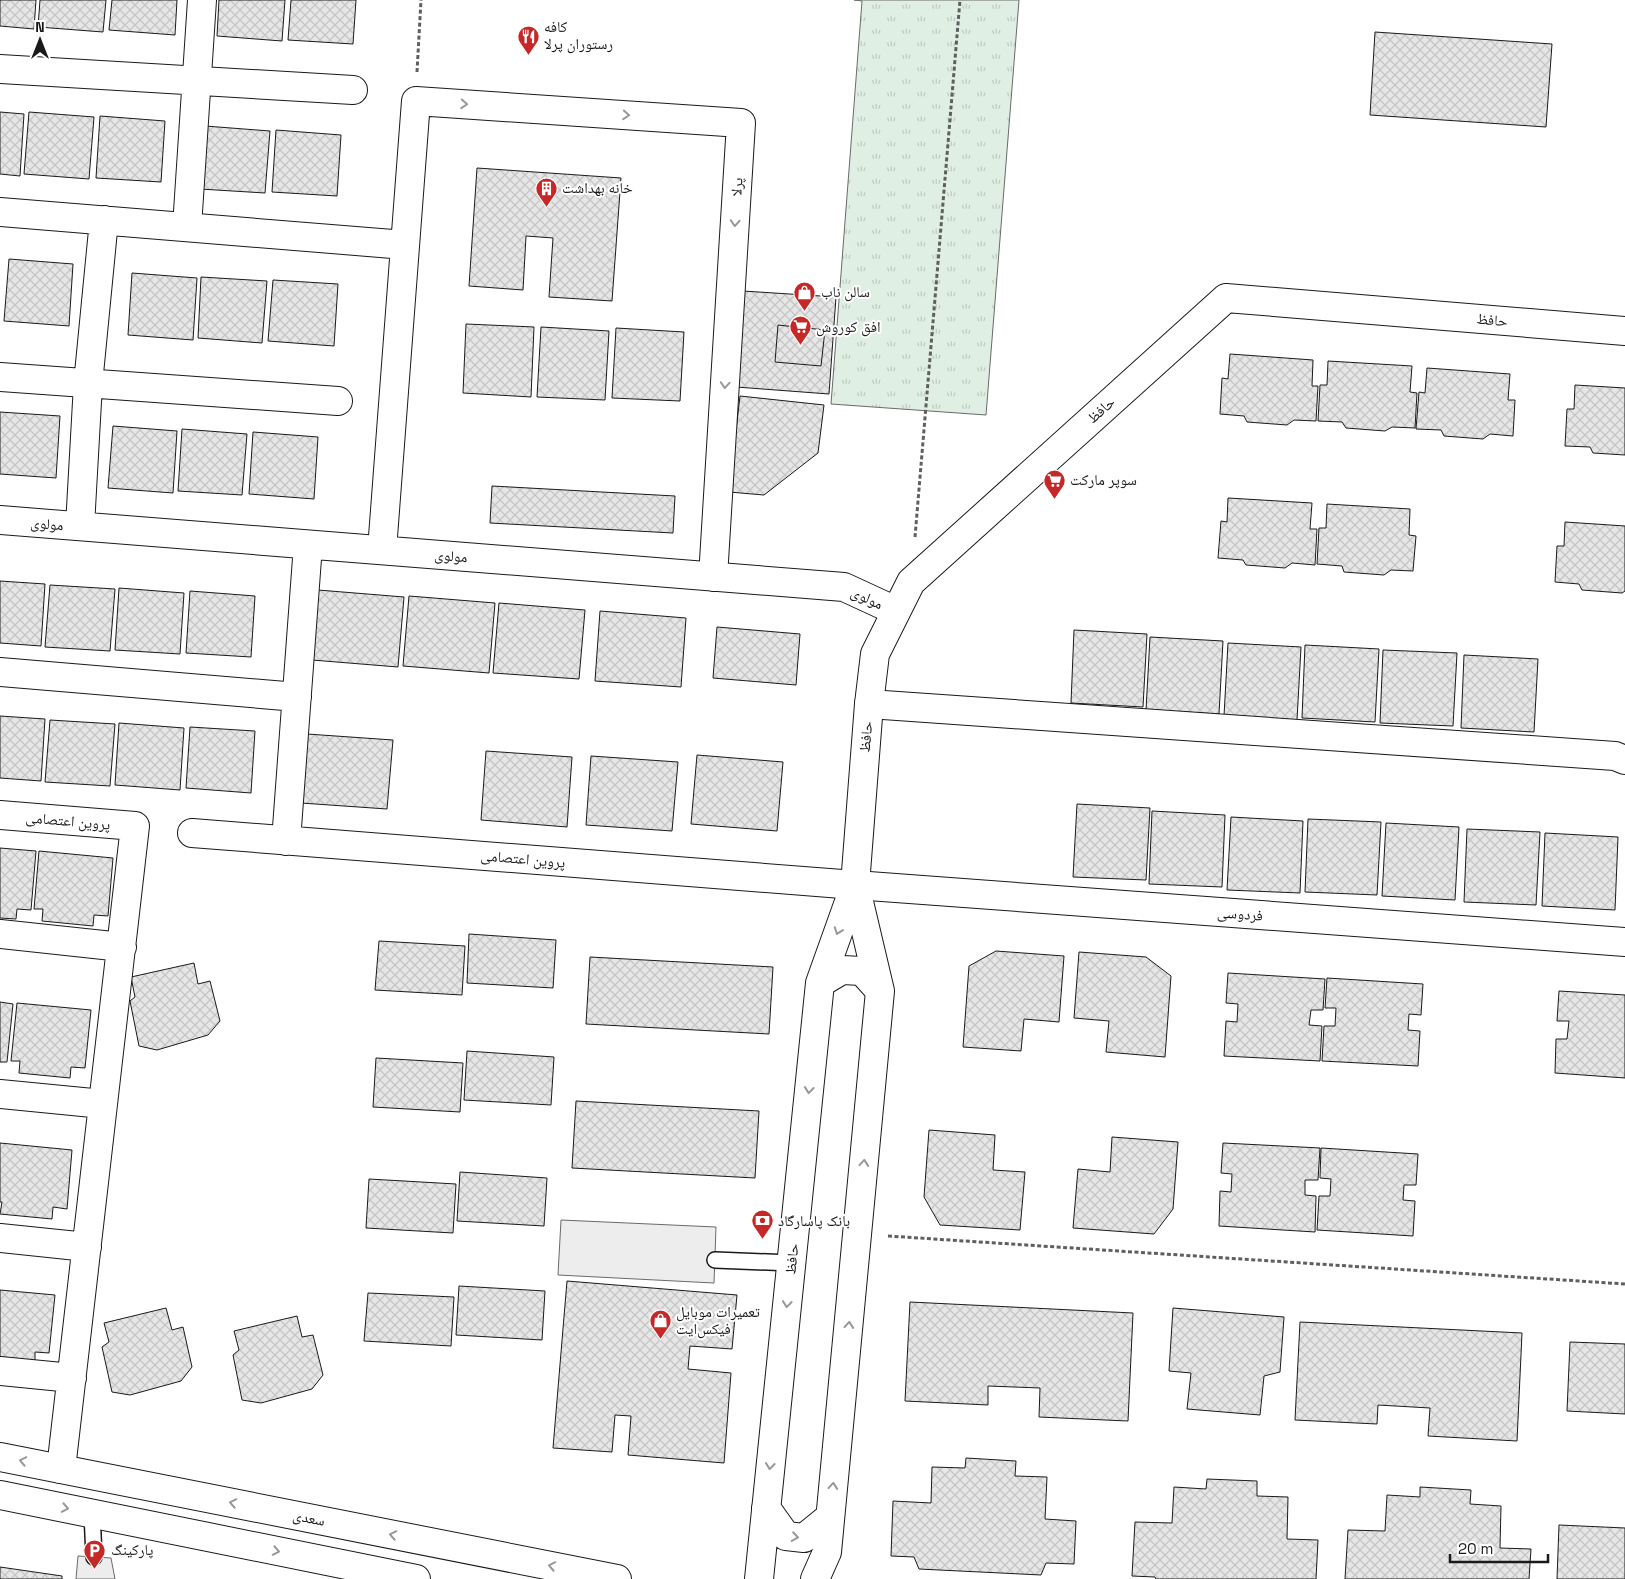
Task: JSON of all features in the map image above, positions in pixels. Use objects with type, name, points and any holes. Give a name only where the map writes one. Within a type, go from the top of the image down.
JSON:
[{"type":"street","points":[[186,228],[202,0]]},
{"type":"street","points":[[0,69],[352,90]]},
{"type":"street","points":[[382,550],[416,100]]},
{"type":"street","name":"پرلا","points":[[416,100],[741,123],[713,577]]},
{"type":"street","points":[[0,212],[405,245]]},
{"type":"street","points":[[80,526],[88,384],[104,220]]},
{"type":"street","name":"حافظ","points":[[759,1579],[820,982],[854,885],[875,654],[911,582],[1226,298],[1625,331]]},
{"type":"street","points":[[0,378],[338,401]]},
{"type":"street","name":"مولوی","points":[[0,520],[844,587],[896,611]]},
{"type":"street","points":[[286,840],[308,544]]},
{"type":"street","points":[[0,672],[297,697]]},
{"type":"street","points":[[869,704],[1605,755],[1625,760]]},
{"type":"street","name":"پروین اعتصامی","points":[[0,815],[135,826],[122,948]]},
{"type":"street","name":"پروین اعتصامی","points":[[192,833],[854,885]]},
{"type":"street","name":"حافظ","points":[[815,1579],[827,1552],[880,991],[854,885]]},
{"type":"street","name":"فردوسی","points":[[854,885],[1625,942]]},
{"type":"street","points":[[0,934],[122,948],[61,1469]]},
{"type":"street","points":[[820,982],[842,970],[862,971],[880,991]]},
{"type":"street","points":[[0,1094],[103,1104]]},
{"type":"street","points":[[0,1238],[87,1247]]},
{"type":"street","points":[[0,1371],[72,1378]]},
{"type":"street","name":"سعدی","points":[[0,1457],[617,1579]]},
{"type":"street","points":[[0,1495],[416,1579]]},
{"type":"street","points":[[766,1508],[786,1536],[804,1538],[830,1517]]},
{"type":"lane","points":[[715,1260],[791,1263]]},
{"type":"lane","points":[[92,1514],[94,1557]]},
{"type":"path","points":[[416,100],[421,0]]},
{"type":"path","points":[[911,582],[960,0]]},
{"type":"path","points":[[857,1234],[1625,1284]]},
{"type":"green space","points":[[854,0],[1019,0],[986,415],[831,404],[862,1]]},
{"type":"shaded area","points":[[561,1220],[716,1227],[714,1283],[558,1275]]},
{"type":"shaded area","name":"پارکینگ","points":[[78,1556],[111,1558],[115,1579],[76,1579]]},
{"type":"building","points":[[0,0],[36,0],[34,29],[0,26]]},
{"type":"building","points":[[40,0],[106,0],[103,32],[38,27]]},
{"type":"building","points":[[112,0],[177,0],[175,35],[109,30]]},
{"type":"building","points":[[219,0],[285,0],[282,41],[217,36]]},
{"type":"building","points":[[291,0],[356,0],[353,44],[288,40]]},
{"type":"building","points":[[1375,32],[1552,44],[1546,127],[1370,115]]},
{"type":"building","points":[[0,112],[24,114],[20,176],[0,174]]},
{"type":"building","points":[[29,112],[94,117],[89,179],[24,174]]},
{"type":"building","points":[[100,116],[165,121],[161,182],[96,178]]},
{"type":"building","points":[[205,126],[270,131],[265,193],[200,189]]},
{"type":"building","points":[[276,130],[341,135],[337,196],[272,192]]},
{"type":"building","name":"خانه بهداشت","points":[[477,168],[621,178],[612,301],[549,297],[553,238],[526,236],[523,290],[469,286]]},
{"type":"building","points":[[9,259],[73,264],[69,326],[4,321]]},
{"type":"building","points":[[132,273],[197,278],[193,340],[128,335]]},
{"type":"building","points":[[201,277],[267,281],[262,343],[198,338]]},
{"type":"building","points":[[273,280],[338,284],[334,346],[268,341]]},
{"type":"building","points":[[743,291],[836,297],[829,394],[736,387]]},
{"type":"building","points":[[466,324],[534,327],[531,397],[463,393]]},
{"type":"building","name":"افق کوروش","points":[[778,325],[825,330],[821,366],[775,362]]},
{"type":"building","points":[[541,327],[609,331],[605,400],[537,397]]},
{"type":"building","points":[[616,328],[684,332],[680,401],[612,398]]},
{"type":"building","points":[[1230,354],[1313,360],[1312,386],[1318,386],[1316,421],[1294,420],[1287,425],[1247,422],[1244,416],[1220,414],[1222,378],[1228,379]]},
{"type":"building","points":[[1328,361],[1412,366],[1410,392],[1417,393],[1415,428],[1392,427],[1385,431],[1346,428],[1342,422],[1318,421],[1320,385],[1327,385]]},
{"type":"building","points":[[1427,368],[1510,374],[1508,400],[1515,400],[1513,436],[1490,434],[1483,439],[1444,436],[1441,430],[1416,429],[1419,392],[1425,393]]},
{"type":"building","points":[[1575,385],[1625,388],[1625,455],[1593,453],[1590,447],[1565,446],[1567,409],[1574,409]]},
{"type":"building","points":[[740,396],[824,405],[818,453],[764,495],[729,492]]},
{"type":"building","points":[[0,412],[60,416],[56,478],[0,474]]},
{"type":"building","points":[[113,426],[177,431],[173,493],[108,488]]},
{"type":"building","points":[[182,429],[247,434],[242,495],[178,491]]},
{"type":"building","points":[[253,432],[318,437],[314,499],[249,494]]},
{"type":"building","points":[[492,486],[675,496],[673,533],[490,523]]},
{"type":"building","points":[[1228,498],[1312,503],[1310,529],[1317,529],[1315,565],[1292,563],[1285,568],[1246,565],[1243,560],[1218,558],[1221,521],[1227,522]]},
{"type":"building","points":[[1327,504],[1410,509],[1409,535],[1416,536],[1413,571],[1391,570],[1384,575],[1344,572],[1342,566],[1317,564],[1319,528],[1326,528]]},
{"type":"building","points":[[1565,522],[1625,526],[1625,591],[1622,593],[1582,590],[1579,584],[1555,582],[1557,546],[1564,546]]},
{"type":"building","points":[[0,581],[45,584],[41,646],[0,643]]},
{"type":"building","points":[[50,585],[115,589],[110,651],[45,647]]},
{"type":"building","points":[[119,588],[184,593],[180,654],[115,650]]},
{"type":"building","points":[[318,590],[404,597],[398,667],[312,660]]},
{"type":"building","points":[[190,591],[255,596],[251,657],[186,653]]},
{"type":"building","points":[[409,596],[495,603],[489,673],[403,666]]},
{"type":"building","points":[[499,603],[585,610],[579,679],[493,673]]},
{"type":"building","points":[[600,611],[686,618],[681,687],[595,681]]},
{"type":"building","points":[[717,627],[800,634],[796,685],[713,678]]},
{"type":"building","points":[[1074,630],[1147,634],[1143,707],[1071,703]]},
{"type":"building","points":[[1150,637],[1223,641],[1219,714],[1146,710]]},
{"type":"building","points":[[1228,643],[1301,647],[1297,720],[1224,716]]},
{"type":"building","points":[[1305,645],[1379,649],[1375,722],[1302,718]]},
{"type":"building","points":[[1383,650],[1457,653],[1453,726],[1380,723]]},
{"type":"building","points":[[1464,655],[1538,659],[1534,732],[1461,728]]},
{"type":"building","points":[[0,716],[45,719],[41,781],[0,778]]},
{"type":"building","points":[[50,720],[115,724],[110,786],[45,782]]},
{"type":"building","points":[[119,723],[184,728],[180,790],[115,785]]},
{"type":"building","points":[[190,727],[255,731],[251,793],[186,788]]},
{"type":"building","points":[[307,734],[393,740],[387,809],[301,803]]},
{"type":"building","points":[[486,751],[572,757],[567,827],[481,820]]},
{"type":"building","points":[[697,755],[783,762],[777,831],[691,824]]},
{"type":"building","points":[[591,756],[678,762],[672,831],[586,825]]},
{"type":"building","points":[[1077,804],[1150,808],[1146,880],[1073,877]]},
{"type":"building","points":[[1152,811],[1225,815],[1222,887],[1149,884]]},
{"type":"building","points":[[1231,817],[1303,821],[1300,893],[1227,890]]},
{"type":"building","points":[[1308,819],[1381,822],[1377,895],[1305,892]]},
{"type":"building","points":[[1386,823],[1459,827],[1455,900],[1382,896]]},
{"type":"building","points":[[1467,829],[1540,832],[1536,905],[1464,902]]},
{"type":"building","points":[[1545,833],[1618,837],[1615,910],[1542,906]]},
{"type":"building","points":[[0,848],[36,851],[31,910],[17,909],[16,919],[0,918]]},
{"type":"building","points":[[39,851],[113,858],[108,916],[94,915],[93,926],[42,921],[43,909],[34,909]]},
{"type":"building","points":[[469,934],[556,940],[553,988],[467,983]]},
{"type":"building","points":[[379,941],[465,946],[462,995],[375,990]]},
{"type":"building","points":[[996,951],[1064,956],[1059,1022],[1024,1019],[1021,1051],[963,1047],[969,966]]},
{"type":"building","points":[[1079,952],[1146,957],[1171,976],[1165,1057],[1106,1052],[1109,1021],[1074,1018]]},
{"type":"building","points":[[590,957],[773,967],[769,1034],[586,1024]]},
{"type":"building","points":[[194,963],[198,984],[210,981],[220,1021],[208,1035],[157,1050],[139,1046],[130,1001],[135,997],[131,977]]},
{"type":"building","points":[[1228,973],[1325,979],[1323,1010],[1311,1010],[1309,1025],[1322,1026],[1320,1061],[1224,1056],[1226,1021],[1237,1022],[1238,1004],[1226,1003]]},
{"type":"building","points":[[1327,978],[1423,984],[1421,1015],[1409,1014],[1408,1030],[1420,1031],[1418,1066],[1322,1061],[1324,1026],[1335,1026],[1336,1008],[1325,1008]]},
{"type":"building","points":[[1559,991],[1625,995],[1625,1078],[1555,1073],[1556,1039],[1567,1039],[1569,1021],[1557,1021]]},
{"type":"building","points":[[0,1002],[13,1004],[7,1062],[0,1062]]},
{"type":"building","points":[[17,1003],[91,1010],[85,1068],[71,1067],[70,1078],[19,1073],[20,1061],[11,1061]]},
{"type":"building","points":[[467,1051],[554,1057],[551,1105],[464,1100]]},
{"type":"building","points":[[376,1058],[463,1063],[460,1112],[373,1107]]},
{"type":"building","points":[[576,1101],[759,1111],[755,1178],[572,1168]]},
{"type":"building","points":[[929,1130],[995,1135],[993,1170],[1025,1172],[1020,1230],[940,1225],[924,1197]]},
{"type":"building","points":[[1112,1137],[1178,1142],[1173,1209],[1154,1234],[1073,1228],[1078,1169],[1110,1172]]},
{"type":"building","points":[[0,1143],[72,1150],[67,1209],[53,1207],[52,1219],[0,1214],[2,1202],[0,1202]]},
{"type":"building","points":[[1223,1143],[1320,1148],[1318,1180],[1305,1180],[1305,1195],[1316,1196],[1315,1232],[1219,1226],[1220,1191],[1231,1192],[1232,1174],[1221,1173]]},
{"type":"building","points":[[1321,1148],[1418,1154],[1416,1185],[1404,1185],[1403,1200],[1415,1201],[1413,1236],[1317,1230],[1319,1196],[1330,1196],[1331,1179],[1320,1178]]},
{"type":"building","points":[[460,1172],[547,1178],[544,1226],[457,1221]]},
{"type":"building","points":[[369,1179],[456,1184],[453,1233],[366,1228]]},
{"type":"building","points":[[567,1281],[737,1295],[732,1349],[690,1346],[688,1369],[731,1373],[724,1463],[628,1455],[631,1416],[615,1415],[612,1452],[553,1448]]},
{"type":"building","points":[[459,1286],[545,1291],[542,1340],[456,1335]]},
{"type":"building","points":[[0,1290],[55,1295],[49,1353],[35,1352],[35,1363],[0,1360]]},
{"type":"building","points":[[368,1293],[454,1297],[451,1346],[364,1341]]},
{"type":"building","points":[[910,1302],[1133,1313],[1128,1421],[1039,1417],[1040,1388],[988,1386],[988,1405],[905,1401]]},
{"type":"building","points":[[166,1308],[172,1330],[183,1327],[192,1367],[181,1381],[130,1395],[112,1392],[102,1347],[109,1342],[104,1323]]},
{"type":"building","points":[[1173,1308],[1284,1317],[1280,1372],[1264,1376],[1260,1415],[1187,1409],[1191,1373],[1169,1371]]},
{"type":"building","points":[[297,1316],[302,1337],[313,1335],[323,1375],[312,1389],[261,1403],[242,1400],[233,1355],[239,1350],[234,1331]]},
{"type":"building","points":[[1300,1322],[1522,1333],[1517,1441],[1428,1436],[1430,1408],[1378,1405],[1377,1424],[1295,1420]]},
{"type":"building","points":[[1570,1342],[1625,1344],[1625,1414],[1567,1411]]},
{"type":"building","points":[[966,1458],[1016,1461],[1015,1476],[1047,1477],[1045,1519],[1076,1521],[1074,1564],[1046,1563],[1041,1575],[919,1569],[914,1557],[891,1556],[893,1501],[931,1503],[932,1467],[965,1468]]},
{"type":"building","points":[[1207,1479],[1257,1481],[1257,1496],[1288,1497],[1287,1539],[1318,1540],[1316,1579],[1156,1579],[1155,1577],[1132,1576],[1135,1522],[1172,1523],[1174,1487],[1206,1489]]},
{"type":"building","points":[[1420,1487],[1471,1490],[1470,1504],[1501,1506],[1500,1548],[1531,1549],[1529,1579],[1345,1579],[1348,1530],[1385,1531],[1387,1495],[1420,1497]]},
{"type":"building","points":[[1559,1525],[1625,1528],[1625,1579],[1557,1579]]},
{"type":"building","points":[[0,1567],[62,1576],[62,1579],[0,1579]]},
{"type":"place","name":"کافه رستوران پرلا","points":[[528,55]]},
{"type":"place","name":"خانه بهداشت","points":[[546,207]]},
{"type":"place","name":"سالن ناب","points":[[805,311]]},
{"type":"place","name":"افق کوروش","points":[[800,346]]},
{"type":"place","name":"سوپر مارکت","points":[[1054,499]]},
{"type":"place","name":"بانک پاسارگاد","points":[[762,1240]]},
{"type":"place","name":"تعمیرات موبایل فیکس‌ایت","points":[[660,1340]]},
{"type":"place","name":"پارکینگ","points":[[95,1569]]}]
